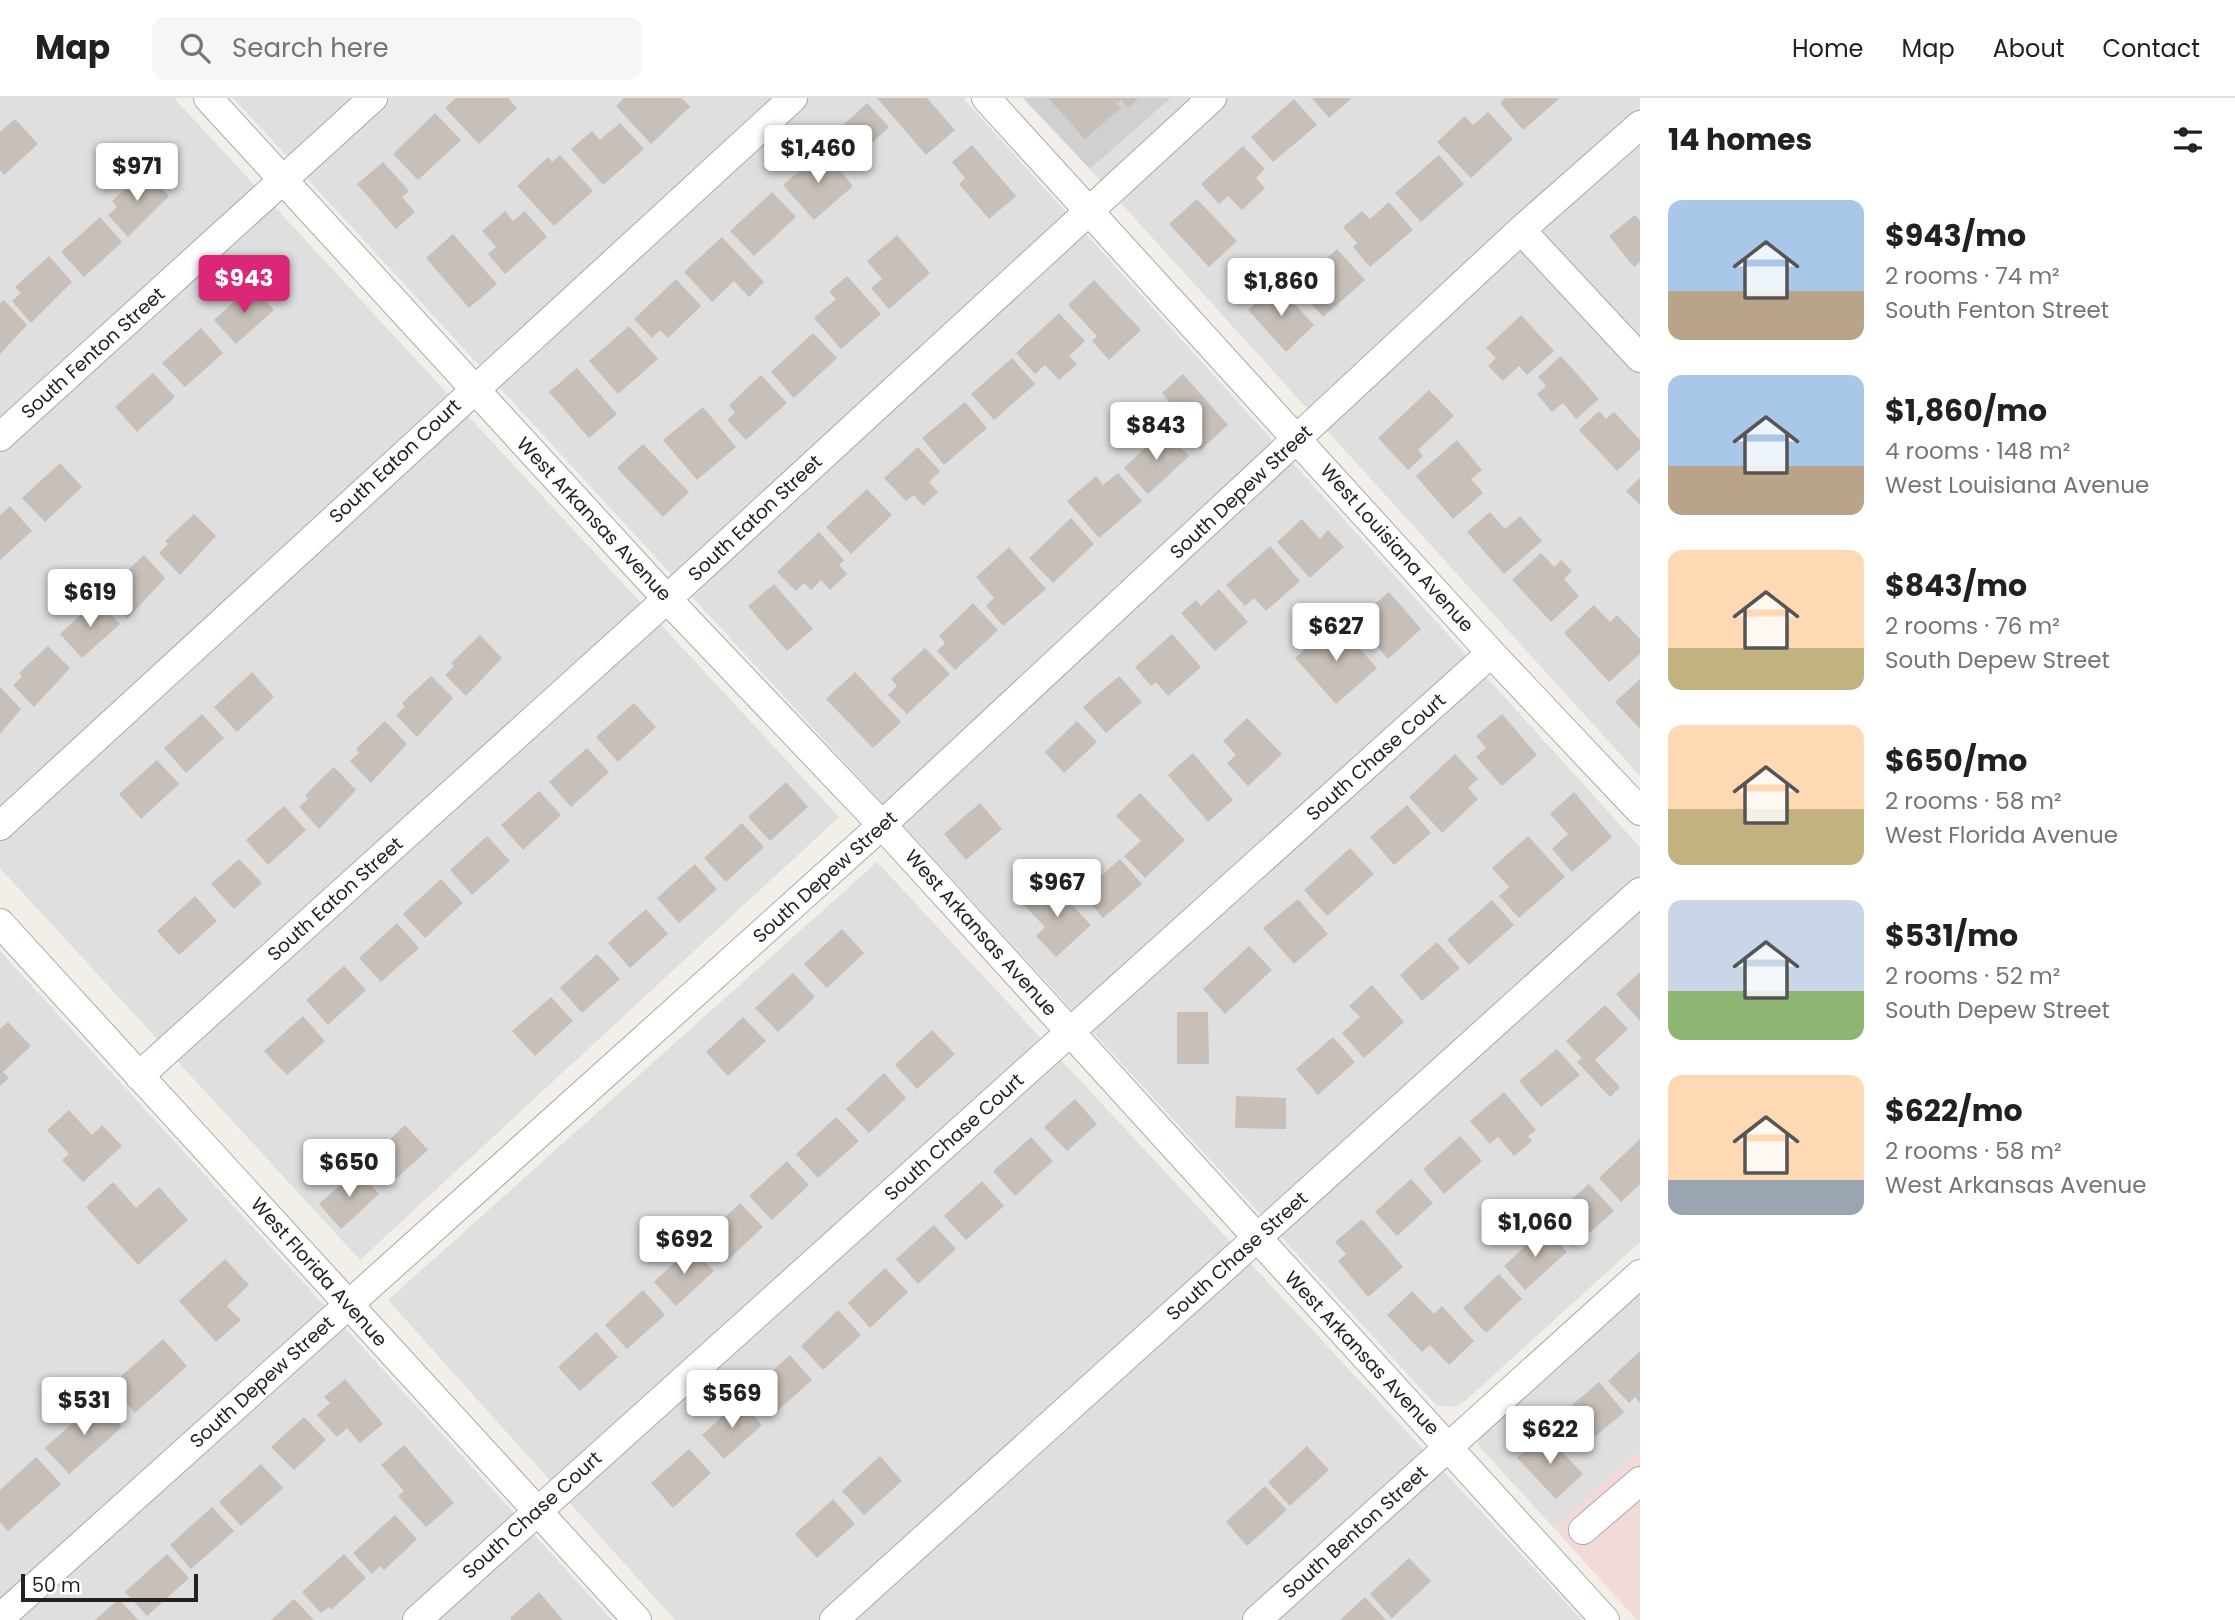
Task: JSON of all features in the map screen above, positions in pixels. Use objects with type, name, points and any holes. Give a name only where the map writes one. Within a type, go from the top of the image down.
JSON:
[{"type":"street","name":"West Arkansas Avenue","points":[[208,98],[282,182],[667,599],[882,825],[1605,1620]]},
{"type":"street","name":"South Fenton Street","points":[[0,437],[373,98]]},
{"type":"street","name":"South Eaton Court","points":[[0,826],[474,388],[793,98]]},
{"type":"street","name":"West Louisiana Avenue","points":[[986,98],[1089,208],[1491,653],[1640,811]]},
{"type":"street","name":"South Eaton Street","points":[[139,1076],[667,599],[1089,208],[1212,98]]},
{"type":"street","name":"South Depew Street","points":[[0,1618],[882,825],[1521,230],[1640,125]]},
{"type":"street","points":[[1521,230],[1640,358]]},
{"type":"street","name":"South Chase Court","points":[[417,1620],[1491,653]]},
{"type":"street","name":"South Chase Street","points":[[834,1620],[1640,892]]},
{"type":"street","name":"West Florida Avenue","points":[[2,931],[139,1076],[637,1620]]},
{"type":"street","name":"South Benton Street","points":[[1257,1620],[1640,1274]]},
{"type":"street","points":[[1583,1530],[1640,1481]]},
{"type":"shaded area","points":[[0,98],[174,98],[839,817],[360,1260],[0,868]]},
{"type":"shaded area","points":[[233,98],[963,98],[1640,847],[1640,1242],[1465,1401],[1454,1407],[1436,1405]]},
{"type":"shaded area","points":[[1023,98],[1171,98],[1090,169]]},
{"type":"shaded area","points":[[1171,98],[1640,98],[1640,776],[1090,169]]},
{"type":"shaded area","points":[[877,862],[1582,1620],[675,1620],[388,1300]]},
{"type":"shaded area","points":[[0,951],[612,1620],[0,1620]]},
{"type":"shaded area","points":[[1640,1287],[1640,1450],[1554,1528],[1477,1444],[1487,1424]]},
{"type":"shaded area","points":[[1640,1450],[1640,1620],[1637,1620],[1554,1528]]},
{"type":"building","points":[[456,98],[508,98],[517,108],[479,144],[445,108]]},
{"type":"building","points":[[624,98],[682,98],[690,107],[651,144],[616,106]]},
{"type":"building","points":[[877,98],[927,98],[955,130],[926,155]]},
{"type":"building","points":[[1048,98],[1139,98],[1128,108],[1121,100],[1116,103],[1121,108],[1085,139]]},
{"type":"building","points":[[1312,98],[1352,98],[1329,118]]},
{"type":"building","points":[[1505,98],[1560,98],[1523,130],[1500,103]]},
{"type":"building","points":[[1294,99],[1317,125],[1273,162],[1251,137]]},
{"type":"building","points":[[867,103],[889,127],[847,166],[825,142]]},
{"type":"building","points":[[1488,112],[1513,139],[1471,178],[1437,142],[1465,116],[1473,125]]},
{"type":"building","points":[[435,113],[461,140],[418,180],[393,154]]},
{"type":"building","points":[[15,119],[38,144],[4,175],[0,170],[0,132]]},
{"type":"building","points":[[620,123],[644,149],[603,185],[571,149],[592,131],[600,140]]},
{"type":"building","points":[[972,145],[1016,196],[989,219],[959,184],[965,178],[952,162]]},
{"type":"building","points":[[1243,146],[1265,169],[1256,178],[1265,188],[1242,210],[1228,196],[1219,204],[1201,184]]},
{"type":"building","points":[[823,151],[853,186],[814,220],[783,185]]},
{"type":"building","points":[[560,155],[593,191],[554,226],[517,186],[548,157],[552,162]]},
{"type":"building","points":[[1439,155],[1464,184],[1421,222],[1395,193]]},
{"type":"building","points":[[383,162],[409,191],[402,197],[415,212],[396,229],[357,184]]},
{"type":"building","points":[[146,170],[169,196],[128,237],[108,215],[117,207],[112,201]]},
{"type":"building","points":[[772,192],[796,217],[754,256],[730,231]]},
{"type":"building","points":[[1197,199],[1237,241],[1209,267],[1169,224]]},
{"type":"building","points":[[1389,202],[1413,230],[1370,267],[1353,247],[1357,243],[1343,227],[1362,211],[1370,219]]},
{"type":"building","points":[[505,211],[513,221],[525,211],[547,237],[505,274],[488,254],[496,247],[482,231]]},
{"type":"building","points":[[1635,215],[1640,221],[1640,262],[1634,267],[1609,236]]},
{"type":"building","points":[[100,217],[122,242],[84,277],[61,252]]},
{"type":"building","points":[[453,234],[497,284],[469,308],[426,258]]},
{"type":"building","points":[[897,235],[930,273],[889,309],[871,288],[882,279],[867,261]]},
{"type":"building","points":[[722,237],[764,282],[749,297],[734,281],[712,302],[684,272]]},
{"type":"building","points":[[1337,249],[1365,280],[1323,317],[1295,285]]},
{"type":"building","points":[[49,256],[72,282],[31,323],[12,301],[21,293],[15,287]]},
{"type":"building","points":[[847,276],[881,314],[841,349],[814,318],[836,299],[829,292]]},
{"type":"building","points":[[676,279],[701,306],[668,338],[660,330],[652,338],[634,319]]},
{"type":"building","points":[[1094,280],[1141,330],[1109,360],[1092,341],[1097,336],[1068,305]]},
{"type":"building","points":[[1276,284],[1314,325],[1286,352],[1248,310]]},
{"type":"building","points":[[252,285],[274,310],[236,344],[214,320]]},
{"type":"building","points":[[4,300],[27,325],[0,354],[0,303]]},
{"type":"building","points":[[1059,313],[1085,341],[1069,356],[1077,364],[1059,380],[1045,365],[1035,374],[1016,353]]},
{"type":"building","points":[[1521,315],[1554,351],[1527,375],[1519,366],[1503,381],[1488,366],[1496,358],[1486,348]]},
{"type":"building","points":[[629,326],[658,359],[618,394],[589,361]]},
{"type":"building","points":[[201,328],[223,353],[185,387],[162,363]]},
{"type":"building","points":[[813,333],[837,358],[794,398],[771,372]]},
{"type":"building","points":[[1561,356],[1599,399],[1576,419],[1563,403],[1552,412],[1537,394],[1546,386],[1538,377]]},
{"type":"building","points":[[1012,358],[1035,384],[994,420],[971,394]]},
{"type":"building","points":[[577,368],[617,414],[589,438],[549,392]]},
{"type":"building","points":[[153,373],[175,397],[137,432],[115,407]]},
{"type":"building","points":[[1183,374],[1228,425],[1200,450],[1169,416],[1176,410],[1162,393]]},
{"type":"building","points":[[761,375],[787,403],[746,440],[727,420],[735,413],[729,405]]},
{"type":"building","points":[[1429,390],[1454,416],[1418,450],[1423,456],[1408,470],[1378,438]]},
{"type":"building","points":[[965,402],[987,428],[944,465],[922,438]]},
{"type":"building","points":[[703,407],[736,447],[697,480],[663,440]]},
{"type":"building","points":[[1599,411],[1606,419],[1614,412],[1640,440],[1640,449],[1617,471],[1579,430]]},
{"type":"building","points":[[1164,430],[1189,456],[1148,494],[1124,468]]},
{"type":"building","points":[[1457,440],[1482,470],[1471,479],[1483,493],[1453,519],[1416,476]]},
{"type":"building","points":[[643,444],[689,492],[663,517],[617,468]]},
{"type":"building","points":[[918,447],[940,471],[929,482],[938,492],[923,506],[914,495],[906,501],[884,478]]},
{"type":"building","points":[[60,463],[82,487],[45,522],[22,498]]},
{"type":"building","points":[[1118,473],[1142,501],[1099,538],[1067,501],[1096,476],[1103,485]]},
{"type":"building","points":[[1640,478],[1640,505],[1626,491]]},
{"type":"building","points":[[867,489],[892,515],[851,554],[826,527]]},
{"type":"building","points":[[10,506],[32,531],[0,560],[0,515]]},
{"type":"building","points":[[1490,512],[1505,529],[1520,516],[1542,541],[1504,574],[1467,532]]},
{"type":"building","points":[[194,514],[216,536],[180,575],[159,553],[168,544],[165,541]]},
{"type":"building","points":[[1071,518],[1094,544],[1053,583],[1029,558]]},
{"type":"building","points":[[1302,519],[1320,539],[1328,530],[1344,547],[1310,578],[1277,542]]},
{"type":"building","points":[[819,532],[844,560],[839,565],[847,574],[830,590],[821,580],[811,590],[804,583],[796,591],[777,572]]},
{"type":"building","points":[[1270,546],[1300,581],[1266,611],[1254,598],[1245,606],[1226,585]]},
{"type":"building","points":[[1009,547],[1046,589],[1003,626],[986,606],[994,598],[976,577]]},
{"type":"building","points":[[1541,553],[1554,567],[1561,560],[1572,571],[1564,579],[1579,596],[1551,622],[1512,580]]},
{"type":"building","points":[[144,555],[165,578],[127,619],[106,597],[115,588],[112,585]]},
{"type":"building","points":[[774,584],[813,629],[787,651],[748,606]]},
{"type":"building","points":[[1219,589],[1248,622],[1215,651],[1181,613],[1196,600],[1201,606]]},
{"type":"building","points":[[1389,592],[1421,629],[1388,659],[1368,636],[1377,628],[1364,613]]},
{"type":"building","points":[[98,599],[120,624],[82,658],[60,634]]},
{"type":"building","points":[[973,603],[998,630],[955,670],[937,651],[945,643],[939,636]]},
{"type":"building","points":[[1594,605],[1610,622],[1617,615],[1640,639],[1640,654],[1609,682],[1564,633]]},
{"type":"building","points":[[1336,622],[1377,668],[1336,704],[1295,658]]},
{"type":"building","points":[[1172,634],[1201,667],[1168,696],[1156,682],[1151,686],[1135,667]]},
{"type":"building","points":[[480,635],[502,658],[466,696],[445,675],[454,666],[451,663]]},
{"type":"building","points":[[48,646],[70,668],[34,707],[13,685],[22,677],[19,673]]},
{"type":"building","points":[[925,648],[950,674],[907,714],[888,695],[897,686],[891,679]]},
{"type":"building","points":[[252,672],[274,697],[237,732],[214,707]]},
{"type":"building","points":[[855,672],[901,722],[873,748],[826,699]]},
{"type":"building","points":[[431,676],[453,698],[417,737],[396,715],[405,707],[402,703]]},
{"type":"building","points":[[1119,676],[1142,702],[1106,733],[1083,707]]},
{"type":"building","points":[[1640,679],[1640,729],[1615,702]]},
{"type":"building","points":[[0,687],[21,709],[0,734]]},
{"type":"building","points":[[634,703],[656,727],[618,762],[596,737]]},
{"type":"building","points":[[202,714],[224,738],[186,773],[164,748]]},
{"type":"building","points":[[1502,714],[1537,755],[1502,786],[1476,757],[1486,748],[1476,736]]},
{"type":"building","points":[[1247,718],[1282,754],[1248,786],[1227,763],[1236,755],[1223,741]]},
{"type":"building","points":[[385,721],[407,744],[371,783],[350,761],[359,753],[356,749]]},
{"type":"building","points":[[1077,721],[1097,742],[1064,773],[1045,752]]},
{"type":"building","points":[[587,748],[609,772],[571,807],[549,782]]},
{"type":"building","points":[[1193,753],[1233,800],[1208,822],[1168,775]]},
{"type":"building","points":[[1455,754],[1478,779],[1468,788],[1478,799],[1442,833],[1409,797]]},
{"type":"building","points":[[157,760],[179,784],[141,819],[119,794]]},
{"type":"building","points":[[334,767],[356,790],[319,829],[299,807],[308,799],[305,795]]},
{"type":"building","points":[[786,782],[808,807],[770,841],[748,817]]},
{"type":"building","points":[[539,791],[561,815],[523,850],[501,825]]},
{"type":"building","points":[[1574,792],[1612,837],[1572,872],[1552,849],[1568,834],[1550,814]]},
{"type":"building","points":[[1140,793],[1185,840],[1145,878],[1124,856],[1141,841],[1116,816]]},
{"type":"building","points":[[980,803],[1002,829],[966,860],[944,834]]},
{"type":"building","points":[[1407,805],[1431,833],[1394,865],[1370,837]]},
{"type":"building","points":[[284,806],[306,830],[268,865],[246,840]]},
{"type":"building","points":[[742,823],[764,847],[726,882],[704,858]]},
{"type":"building","points":[[487,836],[510,861],[472,895],[450,870]]},
{"type":"building","points":[[1528,836],[1565,877],[1519,918],[1499,896],[1509,887],[1492,868]]},
{"type":"building","points":[[1350,848],[1374,874],[1327,916],[1304,890]]},
{"type":"building","points":[[239,859],[262,883],[234,909],[211,884]]},
{"type":"building","points":[[1120,859],[1142,884],[1103,918],[1077,888],[1069,895],[1049,872],[1062,861],[1069,869],[1077,861],[1095,881]]},
{"type":"building","points":[[695,864],[717,889],[679,923],[657,898]]},
{"type":"building","points":[[441,879],[463,903],[425,938],[403,914]]},
{"type":"building","points":[[1050,882],[1091,925],[1056,957],[1036,936],[1045,927],[1025,906]]},
{"type":"building","points":[[195,896],[217,921],[179,955],[157,931]]},
{"type":"building","points":[[1298,899],[1328,934],[1294,964],[1263,928]]},
{"type":"building","points":[[1492,900],[1514,925],[1469,965],[1447,940]]},
{"type":"building","points":[[646,909],[668,934],[630,968],[608,943]]},
{"type":"building","points":[[397,923],[419,948],[381,982],[359,958]]},
{"type":"building","points":[[842,929],[864,953],[827,988],[804,964]]},
{"type":"building","points":[[1437,942],[1460,968],[1422,1001],[1400,975]]},
{"type":"building","points":[[1249,946],[1272,970],[1225,1014],[1203,989]]},
{"type":"building","points":[[597,954],[620,979],[582,1013],[560,988]]},
{"type":"building","points":[[344,966],[366,990],[328,1025],[306,1000]]},
{"type":"building","points":[[1640,972],[1640,1021],[1616,994]]},
{"type":"building","points":[[793,973],[815,997],[778,1032],[755,1008]]},
{"type":"building","points":[[1372,985],[1404,1022],[1364,1058],[1342,1033],[1360,1017],[1349,1006]]},
{"type":"building","points":[[551,997],[573,1021],[535,1056],[512,1031]]},
{"type":"building","points":[[1605,1005],[1628,1029],[1595,1060],[1620,1087],[1610,1097],[1577,1062],[1582,1058],[1566,1041]]},
{"type":"building","points":[[1177,1012],[1208,1012],[1209,1064],[1177,1064]]},
{"type":"building","points":[[303,1016],[325,1041],[287,1075],[264,1051]]},
{"type":"building","points":[[743,1017],[766,1041],[728,1076],[706,1052]]},
{"type":"building","points":[[8,1022],[31,1046],[3,1072],[9,1078],[0,1086],[0,1029]]},
{"type":"building","points":[[932,1030],[955,1054],[917,1089],[895,1065]]},
{"type":"building","points":[[1333,1037],[1355,1062],[1318,1095],[1296,1069]]},
{"type":"building","points":[[1557,1049],[1580,1075],[1541,1107],[1519,1081]]},
{"type":"building","points":[[884,1073],[906,1098],[869,1133],[846,1109]]},
{"type":"building","points":[[1504,1092],[1536,1130],[1528,1136],[1532,1141],[1514,1156],[1498,1137],[1490,1144],[1470,1121]]},
{"type":"building","points":[[1236,1096],[1286,1098],[1286,1129],[1235,1128]]},
{"type":"building","points":[[1075,1099],[1097,1124],[1067,1151],[1044,1127]]},
{"type":"building","points":[[69,1110],[92,1135],[102,1125],[122,1146],[83,1182],[62,1160],[69,1154],[47,1130]]},
{"type":"building","points":[[836,1117],[859,1141],[818,1178],[796,1154]]},
{"type":"building","points":[[405,1125],[428,1150],[390,1184],[368,1160]]},
{"type":"building","points":[[1460,1136],[1482,1161],[1444,1194],[1423,1169]]},
{"type":"building","points":[[1031,1137],[1053,1161],[1015,1196],[993,1171]]},
{"type":"building","points":[[1640,1139],[1640,1184],[1621,1202],[1599,1178]]},
{"type":"building","points":[[787,1161],[809,1185],[772,1220],[749,1196]]},
{"type":"building","points":[[357,1170],[379,1194],[341,1229],[319,1204]]},
{"type":"building","points":[[1411,1179],[1433,1203],[1397,1236],[1375,1212]]},
{"type":"building","points":[[982,1181],[1004,1206],[966,1240],[944,1216]]},
{"type":"building","points":[[113,1182],[136,1208],[159,1187],[188,1220],[138,1265],[86,1207]]},
{"type":"building","points":[[1589,1184],[1614,1211],[1573,1247],[1538,1208],[1548,1200],[1558,1211]]},
{"type":"building","points":[[740,1203],[763,1227],[726,1262],[703,1238]]},
{"type":"building","points":[[1362,1219],[1403,1267],[1368,1297],[1338,1261],[1346,1254],[1335,1242]]},
{"type":"building","points":[[934,1225],[956,1249],[918,1284],[896,1259]]},
{"type":"building","points":[[1545,1228],[1567,1252],[1525,1290],[1504,1266]]},
{"type":"building","points":[[691,1247],[714,1271],[676,1306],[654,1282]]},
{"type":"building","points":[[225,1259],[249,1285],[227,1306],[241,1320],[216,1342],[179,1301]]},
{"type":"building","points":[[885,1268],[908,1292],[870,1328],[848,1303]]},
{"type":"building","points":[[1499,1274],[1522,1299],[1486,1333],[1463,1308]]},
{"type":"building","points":[[643,1290],[665,1315],[627,1349],[605,1325]]},
{"type":"building","points":[[1412,1291],[1434,1314],[1442,1306],[1474,1341],[1449,1365],[1430,1345],[1422,1352],[1387,1315]]},
{"type":"building","points":[[838,1310],[861,1335],[823,1370],[801,1346]]},
{"type":"building","points":[[596,1332],[618,1357],[580,1391],[558,1367]]},
{"type":"building","points":[[163,1339],[187,1366],[135,1413],[110,1386]]},
{"type":"building","points":[[1640,1351],[1640,1403],[1635,1397],[1629,1403],[1608,1381]]},
{"type":"building","points":[[790,1355],[812,1380],[774,1414],[752,1390]]},
{"type":"building","points":[[345,1379],[383,1424],[360,1443],[347,1428],[337,1437],[317,1415],[330,1403],[324,1397]]},
{"type":"building","points":[[1599,1382],[1624,1412],[1591,1440],[1566,1410]]},
{"type":"building","points":[[98,1400],[122,1427],[69,1474],[45,1448]]},
{"type":"building","points":[[740,1400],[762,1425],[724,1459],[702,1435]]},
{"type":"building","points":[[304,1417],[326,1440],[294,1470],[271,1447]]},
{"type":"building","points":[[1544,1433],[1583,1474],[1556,1499],[1517,1458]]},
{"type":"building","points":[[404,1445],[454,1503],[426,1527],[398,1496],[404,1491],[381,1465]]},
{"type":"building","points":[[1307,1446],[1329,1470],[1290,1506],[1268,1482]]},
{"type":"building","points":[[689,1449],[711,1473],[673,1508],[651,1483]]},
{"type":"building","points":[[880,1456],[902,1481],[864,1515],[842,1491]]},
{"type":"building","points":[[36,1457],[61,1484],[8,1531],[0,1522],[0,1490]]},
{"type":"building","points":[[261,1464],[283,1488],[241,1526],[219,1502]]},
{"type":"building","points":[[1265,1486],[1287,1510],[1247,1546],[1226,1522]]},
{"type":"building","points":[[833,1499],[855,1524],[817,1558],[795,1534]]},
{"type":"building","points":[[212,1507],[234,1531],[191,1569],[170,1545]]},
{"type":"building","points":[[395,1515],[417,1539],[384,1570],[380,1566],[372,1574],[353,1553]]},
{"type":"building","points":[[167,1554],[189,1578],[147,1616],[125,1592]]},
{"type":"building","points":[[344,1554],[366,1578],[331,1610],[329,1607],[321,1613],[302,1592]]},
{"type":"building","points":[[1409,1558],[1431,1581],[1392,1618],[1370,1594]]},
{"type":"building","points":[[539,1592],[563,1620],[511,1620],[510,1618]]},
{"type":"building","points":[[1365,1597],[1386,1620],[1340,1620]]},
{"type":"building","points":[[119,1599],[138,1620],[95,1620]]},
{"type":"building","points":[[294,1599],[314,1620],[271,1620]]}]
